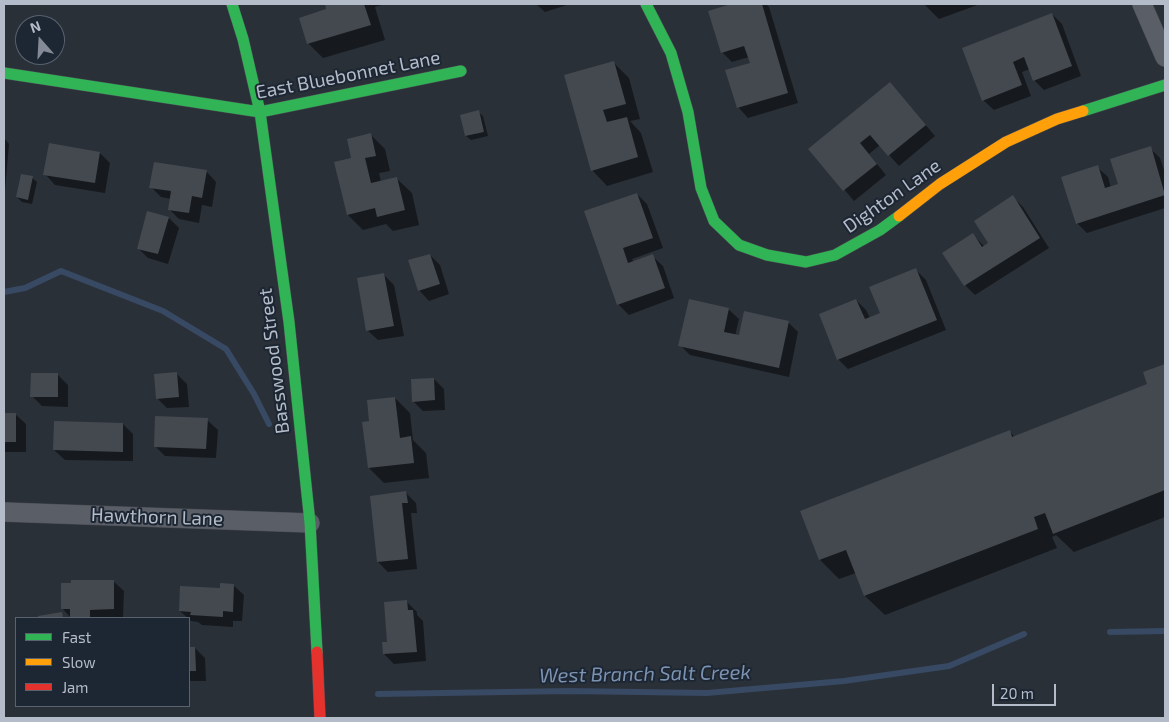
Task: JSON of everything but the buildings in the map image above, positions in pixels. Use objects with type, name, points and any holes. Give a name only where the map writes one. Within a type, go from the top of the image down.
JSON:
[{"type":"street","name":"Basswood Street","points":[[232,4],[244,39],[260,112],[289,322],[310,523],[320,718]]},
{"type":"street","name":"Dighton Lane","points":[[646,4],[671,53],[688,112],[701,188],[714,221],[740,245],[767,255],[806,262],[835,255],[880,230],[940,184],[1006,142],[1057,119],[1165,85]]},
{"type":"street","points":[[1142,4],[1165,57]]},
{"type":"street","name":"East Bluebonnet Lane","points":[[4,74],[260,112],[461,72]]},
{"type":"street","name":"Hawthorn Lane","points":[[4,512],[310,523]]},
{"type":"waterway","name":"West Branch Salt Creek","points":[[4,292],[25,288],[61,271],[163,311],[226,349],[254,394],[269,424]]},
{"type":"waterway","name":"West Branch Salt Creek","points":[[1110,632],[1165,631]]},
{"type":"waterway","name":"West Branch Salt Creek","points":[[378,694],[570,691],[707,693],[844,681],[949,666],[1024,634]]},
{"type":"traffic: fast","points":[[232,4],[243,39],[260,112],[289,322],[310,523],[317,652]]},
{"type":"traffic: fast","points":[[646,4],[671,53],[688,112],[701,188],[714,221],[739,245],[767,255],[806,262],[835,255],[880,230],[899,216]]},
{"type":"traffic: fast","points":[[4,73],[260,112],[461,71]]},
{"type":"traffic: fast","points":[[1083,111],[1165,85]]},
{"type":"traffic: slow","points":[[899,216],[940,184],[1006,142],[1057,119],[1083,111]]},
{"type":"traffic: jam","points":[[317,652],[320,718]]}]
